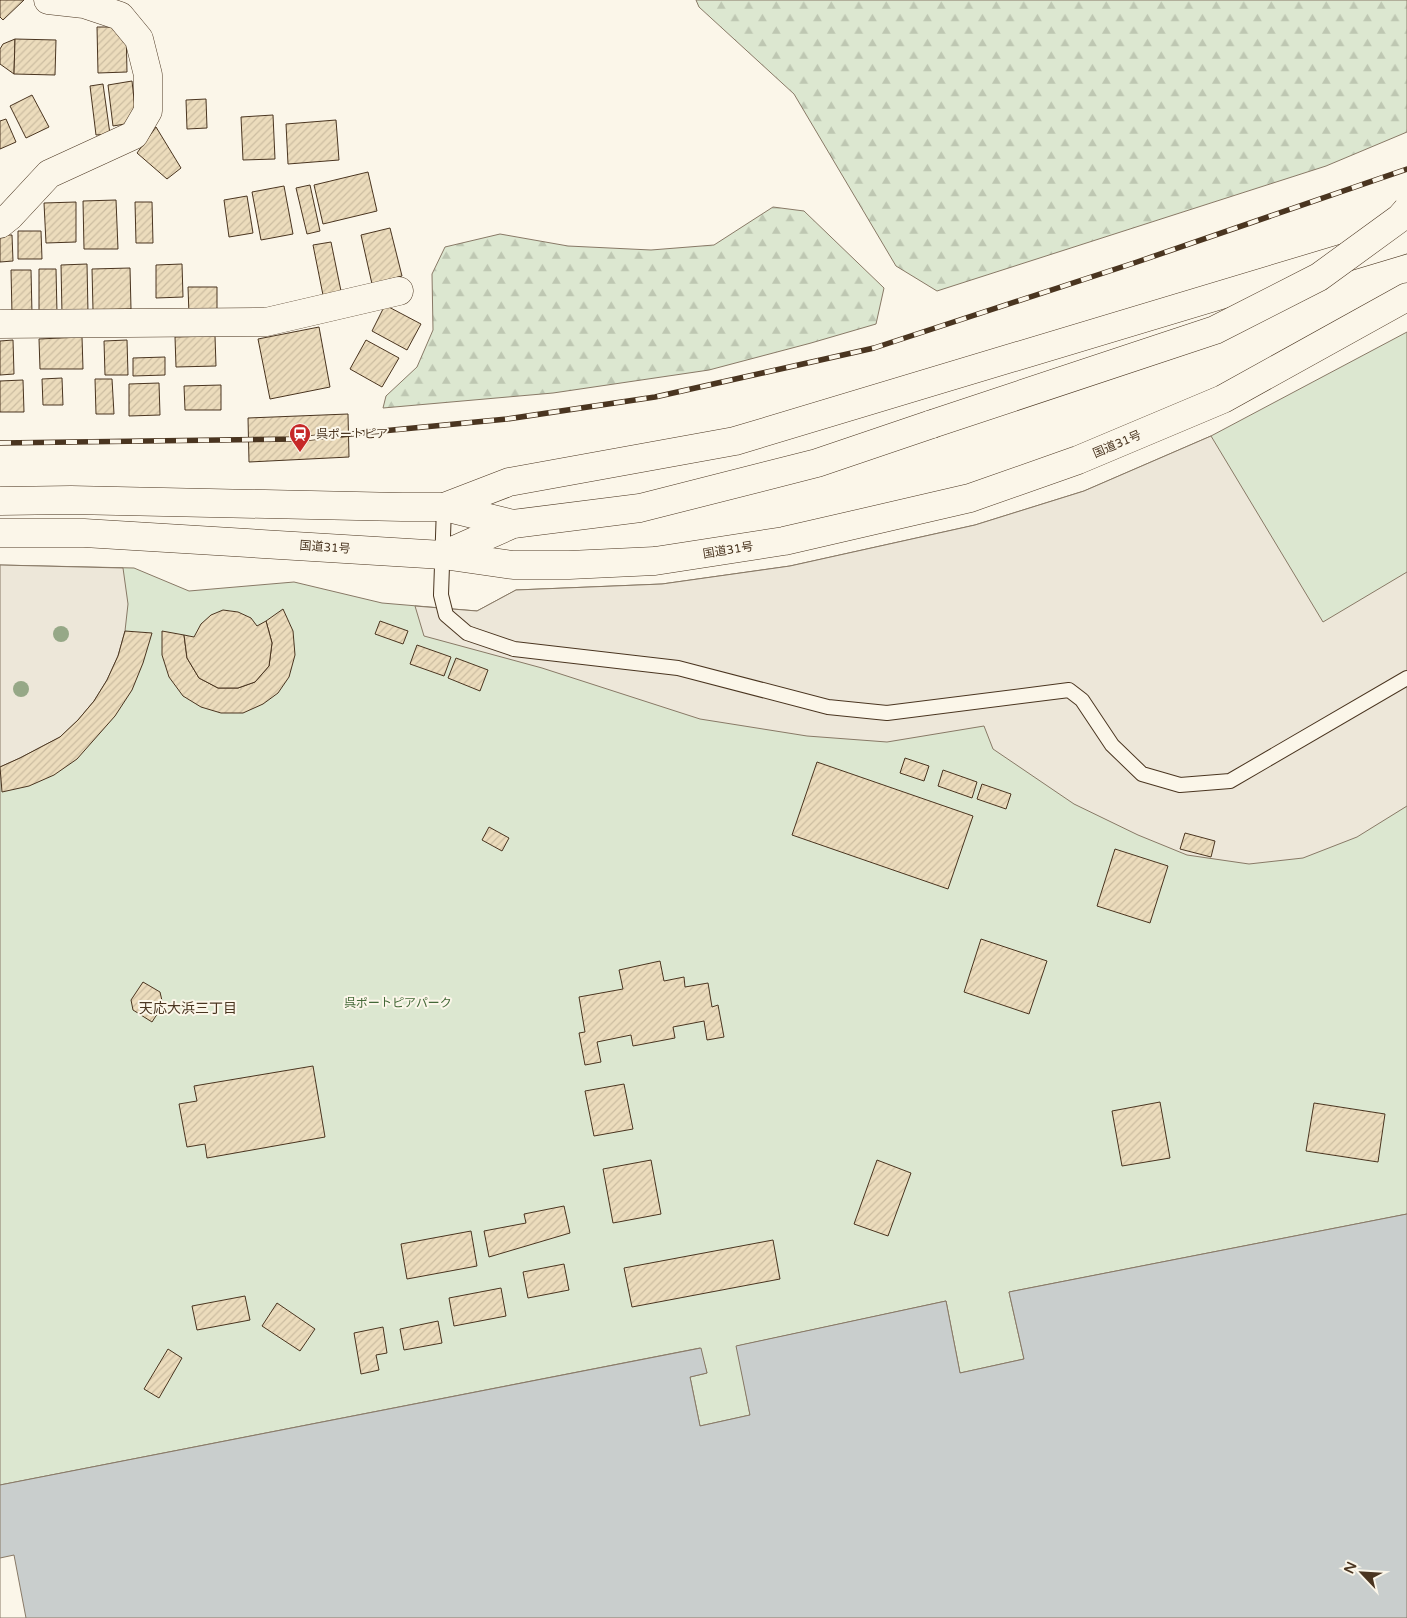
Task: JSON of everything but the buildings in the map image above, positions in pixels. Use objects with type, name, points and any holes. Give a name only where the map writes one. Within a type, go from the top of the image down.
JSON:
[{"type":"main road","points":[[0,224],[10,216],[49,174],[134,134],[148,111],[148,75],[139,39],[120,16],[84,4],[48,0]]},
{"type":"main road","points":[[443,555],[512,524],[640,508],[817,463],[1214,330],[1319,277],[1400,218],[1407,210]]},
{"type":"main road","points":[[444,507],[509,482],[735,440],[1407,239]]},
{"type":"main road","points":[[0,324],[266,322],[399,292]]},
{"type":"main road","name":"国道31号","points":[[0,533],[84,533],[443,555],[513,565],[569,566],[655,561],[784,541],[970,498],[1078,460],[1223,399],[1407,297]]},
{"type":"main road","points":[[0,501],[71,500],[402,508],[444,507],[512,524]]},
{"type":"lane","points":[[444,507],[441,595],[446,615],[467,632],[514,649],[678,668],[828,707],[887,713],[1069,690],[1082,700],[1112,745],[1142,774],[1180,785],[1230,782],[1407,678]]},
{"type":"green space","points":[[696,0],[1407,0],[1407,132],[1326,166],[937,291],[896,266],[794,94],[699,7]]},
{"type":"green space","points":[[773,207],[804,211],[884,288],[876,324],[709,370],[553,393],[383,408],[386,396],[417,367],[433,330],[432,274],[445,247],[500,234],[568,246],[651,250],[714,245]]},
{"type":"green space","name":"呉ポートピアパーク","points":[[1407,332],[1407,1214],[1009,1292],[1024,1359],[960,1373],[946,1301],[737,1346],[750,1415],[700,1426],[690,1377],[707,1373],[700,1348],[0,1485],[0,565],[134,568],[189,591],[294,582],[382,603],[477,611],[516,590],[662,584],[790,566],[975,525],[1084,491],[1211,436]]},
{"type":"shaded area","points":[[1211,436],[1323,622],[1407,572],[1407,806],[1357,837],[1303,858],[1249,864],[1187,855],[1138,835],[1074,804],[993,749],[984,726],[887,742],[807,736],[700,719],[542,668],[424,636],[415,606],[477,611],[516,590],[662,584],[790,566],[975,525],[1084,491]]},
{"type":"shaded area","points":[[0,565],[123,568],[128,604],[125,631],[118,656],[107,680],[94,701],[60,737],[0,767]]},
{"type":"shaded area","points":[[1407,1214],[1407,1618],[0,1618],[0,1485],[701,1348],[707,1373],[690,1377],[700,1426],[750,1415],[736,1346],[946,1301],[960,1373],[1024,1359],[1009,1292]]},
{"type":"pier","points":[[14,1555],[26,1618],[0,1618],[0,1558]]},
{"type":"railway","points":[[0,443],[299,439],[507,419],[655,397],[874,348],[1137,262],[1407,169]]},
{"type":"place","name":"呉ポートピア","points":[[300,453]]},
{"type":"district","name":"天応大浜三丁目","points":[[188,1008]]}]
